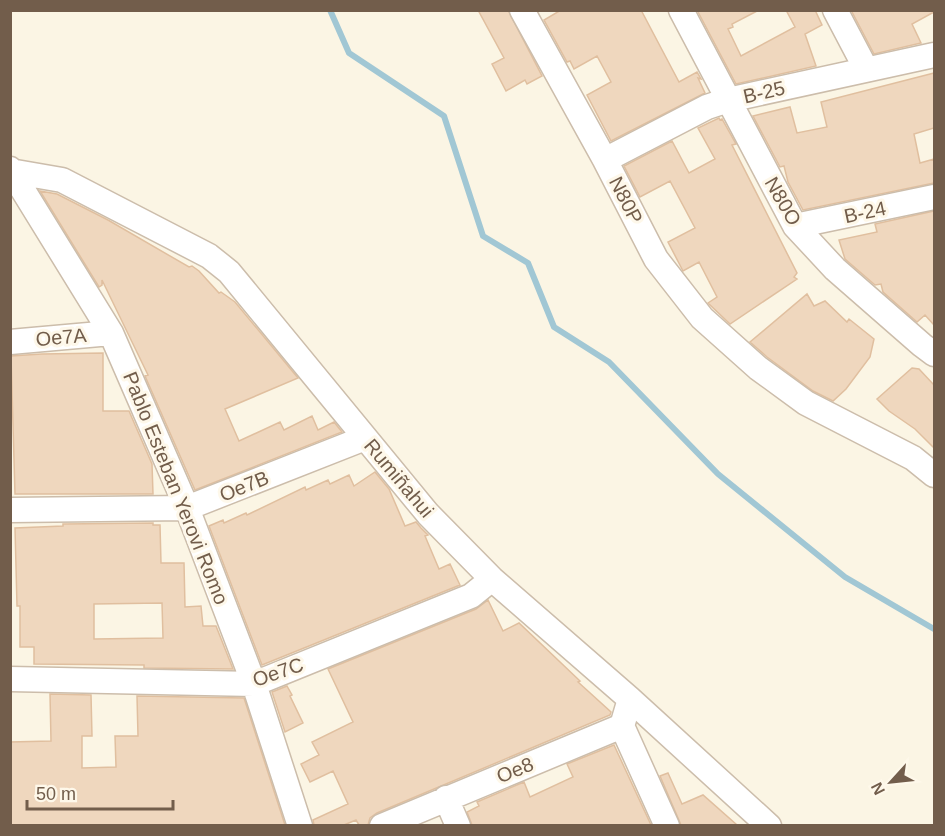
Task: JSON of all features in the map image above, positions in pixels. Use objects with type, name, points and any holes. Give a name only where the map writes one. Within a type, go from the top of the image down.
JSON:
[{"type":"street","name":"N80P","points":[[522,10],[605,160],[656,259],[702,318],[758,368],[806,403],[902,452],[934,475]]},
{"type":"street","name":"N80O","points":[[681,10],[795,226],[835,269],[930,347]]},
{"type":"street","points":[[835,10],[866,69]]},
{"type":"street","name":"B-25","points":[[605,160],[707,107],[728,100],[934,55]]},
{"type":"street","name":"Pablo Esteban Yerovi Romo","points":[[11,170],[111,333],[187,508],[254,684],[300,825]]},
{"type":"street","name":"Rumiñahui","points":[[11,170],[62,180],[209,255],[229,272],[428,514],[492,579],[630,699],[769,825]]},
{"type":"street","name":"B-24","points":[[795,226],[934,197]]},
{"type":"street","name":"Oe7A","points":[[10,342],[111,333]]},
{"type":"street","name":"Oe7B","points":[[10,510],[187,508],[365,438]]},
{"type":"street","name":"Oe7C","points":[[10,679],[254,684],[471,596],[492,579]]},
{"type":"street","points":[[630,699],[622,726],[667,825]]},
{"type":"street","name":"Oe8","points":[[382,825],[622,726]]},
{"type":"street","points":[[446,798],[458,825]]},
{"type":"building","points":[[478,10],[508,10],[542,76],[527,84],[525,80],[506,91],[492,64],[504,58]]},
{"type":"building","points":[[561,10],[641,10],[679,82],[697,72],[705,93],[611,141],[587,95],[611,82],[597,56],[574,69],[570,61],[567,62],[544,20]]},
{"type":"building","points":[[697,10],[759,10],[732,24],[733,27],[728,29],[741,56],[795,27],[786,10],[815,10],[822,25],[805,34],[816,66],[736,84]]},
{"type":"building","points":[[851,10],[934,10],[934,12],[912,24],[921,43],[874,54]]},
{"type":"building","points":[[934,73],[934,128],[914,134],[920,163],[934,159],[934,183],[803,210],[788,182],[784,166],[780,167],[753,116],[790,107],[797,133],[827,127],[821,102]]},
{"type":"building","points":[[719,118],[722,119],[736,144],[732,145],[797,273],[794,277],[797,279],[730,324],[708,303],[717,297],[699,262],[683,271],[668,242],[695,228],[670,181],[640,197],[624,166],[672,141],[689,173],[715,159],[698,128]]},
{"type":"building","points":[[40,191],[57,194],[199,271],[219,293],[221,292],[235,302],[298,378],[225,409],[239,441],[280,422],[284,430],[312,416],[318,430],[334,422],[342,432],[195,490],[145,376],[148,375],[102,280],[102,285],[99,287]]},
{"type":"building","points":[[934,211],[934,325],[925,315],[917,322],[883,292],[881,284],[875,285],[845,259],[839,240],[877,232],[875,224]]},
{"type":"building","points":[[807,294],[814,306],[825,301],[847,322],[849,319],[874,339],[870,357],[846,389],[833,401],[813,391],[750,342]]},
{"type":"building","points":[[103,353],[103,411],[129,411],[152,464],[153,494],[15,494],[11,356]]},
{"type":"building","points":[[912,368],[919,369],[934,385],[934,448],[915,429],[889,411],[877,399]]},
{"type":"building","points":[[375,472],[389,489],[405,526],[416,522],[428,535],[425,536],[439,569],[450,564],[460,585],[262,665],[209,526],[223,520],[224,523],[246,513],[247,515],[305,487],[306,490],[328,480],[330,484],[349,475],[354,486]]},
{"type":"building","points":[[153,523],[153,525],[160,525],[161,563],[184,563],[185,607],[201,606],[203,626],[216,626],[233,669],[34,664],[34,647],[20,647],[15,528],[63,526],[63,524]],"holes":[[[162,603],[163,638],[94,639],[94,604]]]},
{"type":"building","points":[[488,600],[503,631],[519,623],[611,712],[610,715],[377,813],[370,818],[368,825],[359,825],[356,820],[344,825],[314,825],[313,820],[348,804],[333,771],[310,782],[301,764],[319,755],[312,742],[353,722],[328,669],[476,609]]},
{"type":"building","points":[[287,686],[303,723],[285,732],[272,692]]},
{"type":"building","points":[[50,694],[91,695],[92,736],[82,736],[82,768],[116,767],[115,736],[138,736],[137,696],[244,698],[285,825],[10,825],[10,742],[51,741]]},
{"type":"building","points":[[614,745],[651,825],[472,825],[467,812],[479,806],[477,802],[524,782],[530,797],[573,777],[567,764]]},
{"type":"building","points":[[668,773],[682,804],[703,795],[737,825],[681,825],[660,776]]},
{"type":"waterway","points":[[330,10],[349,53],[444,116],[483,236],[528,263],[554,327],[609,362],[718,474],[845,577],[934,629]]}]
